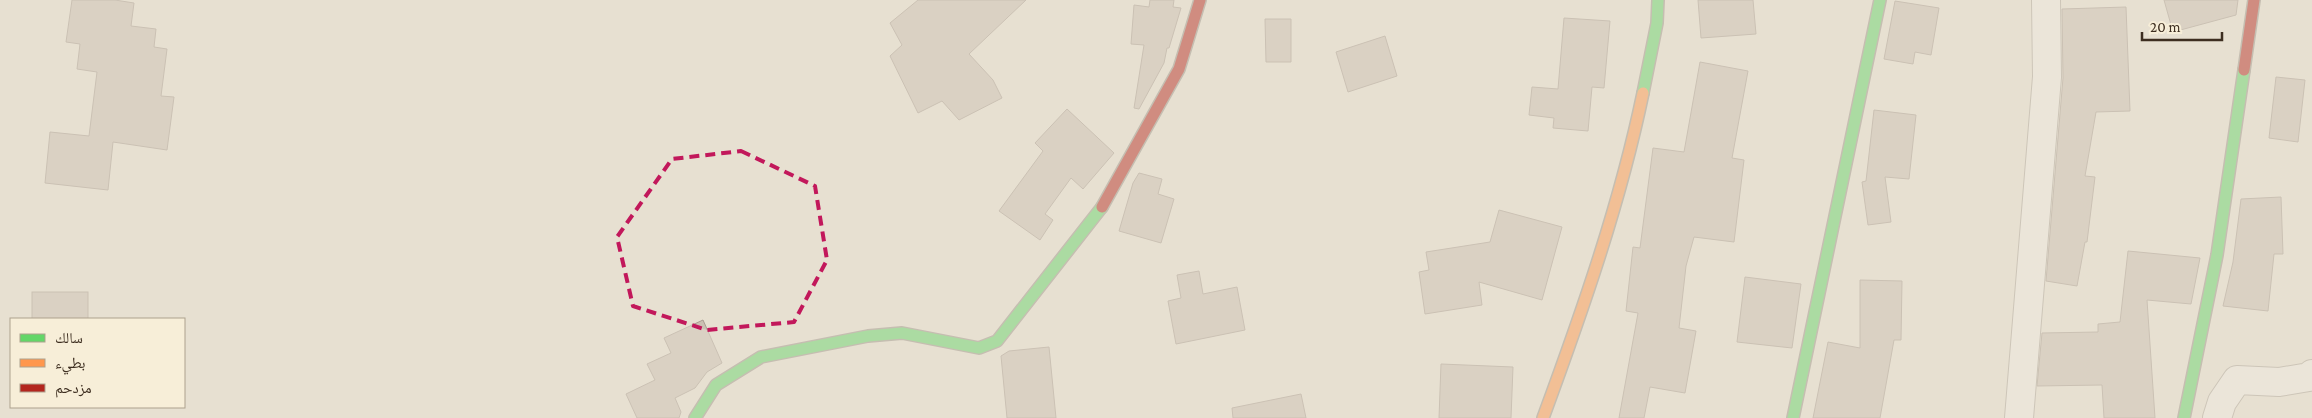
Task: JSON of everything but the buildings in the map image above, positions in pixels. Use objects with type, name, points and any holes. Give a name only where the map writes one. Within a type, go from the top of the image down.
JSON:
[{"type":"street","points":[[695,418],[716,385],[761,357],[868,336],[902,333],[979,348],[997,341],[1098,214],[1179,69],[1200,0]]},
{"type":"street","points":[[1793,418],[1880,0]]},
{"type":"street","points":[[2019,418],[2046,77],[2046,0]]},
{"type":"street","points":[[2184,418],[2217,255],[2254,0]]},
{"type":"street","points":[[1543,418],[1591,283],[1636,125],[1654,8]]},
{"type":"street","points":[[2217,418],[2222,402],[2237,380],[2278,382],[2309,377],[2312,374]]},
{"type":"highlighted area","points":[[741,151],[815,186],[827,260],[794,322],[707,330],[633,306],[617,237],[672,159]]},
{"type":"traffic: fast","points":[[1643,93],[1657,23],[1658,0]]},
{"type":"traffic: fast","points":[[1793,418],[1880,0]]},
{"type":"traffic: fast","points":[[2184,418],[2217,255],[2244,70]]},
{"type":"traffic: fast","points":[[695,418],[716,385],[761,357],[868,336],[902,333],[979,348],[997,341],[1102,207]]},
{"type":"traffic: slow","points":[[1543,418],[1586,298],[1612,217],[1643,93]]},
{"type":"traffic: jam","points":[[1102,207],[1179,69],[1200,0]]},
{"type":"traffic: jam","points":[[2244,70],[2254,0]]}]
